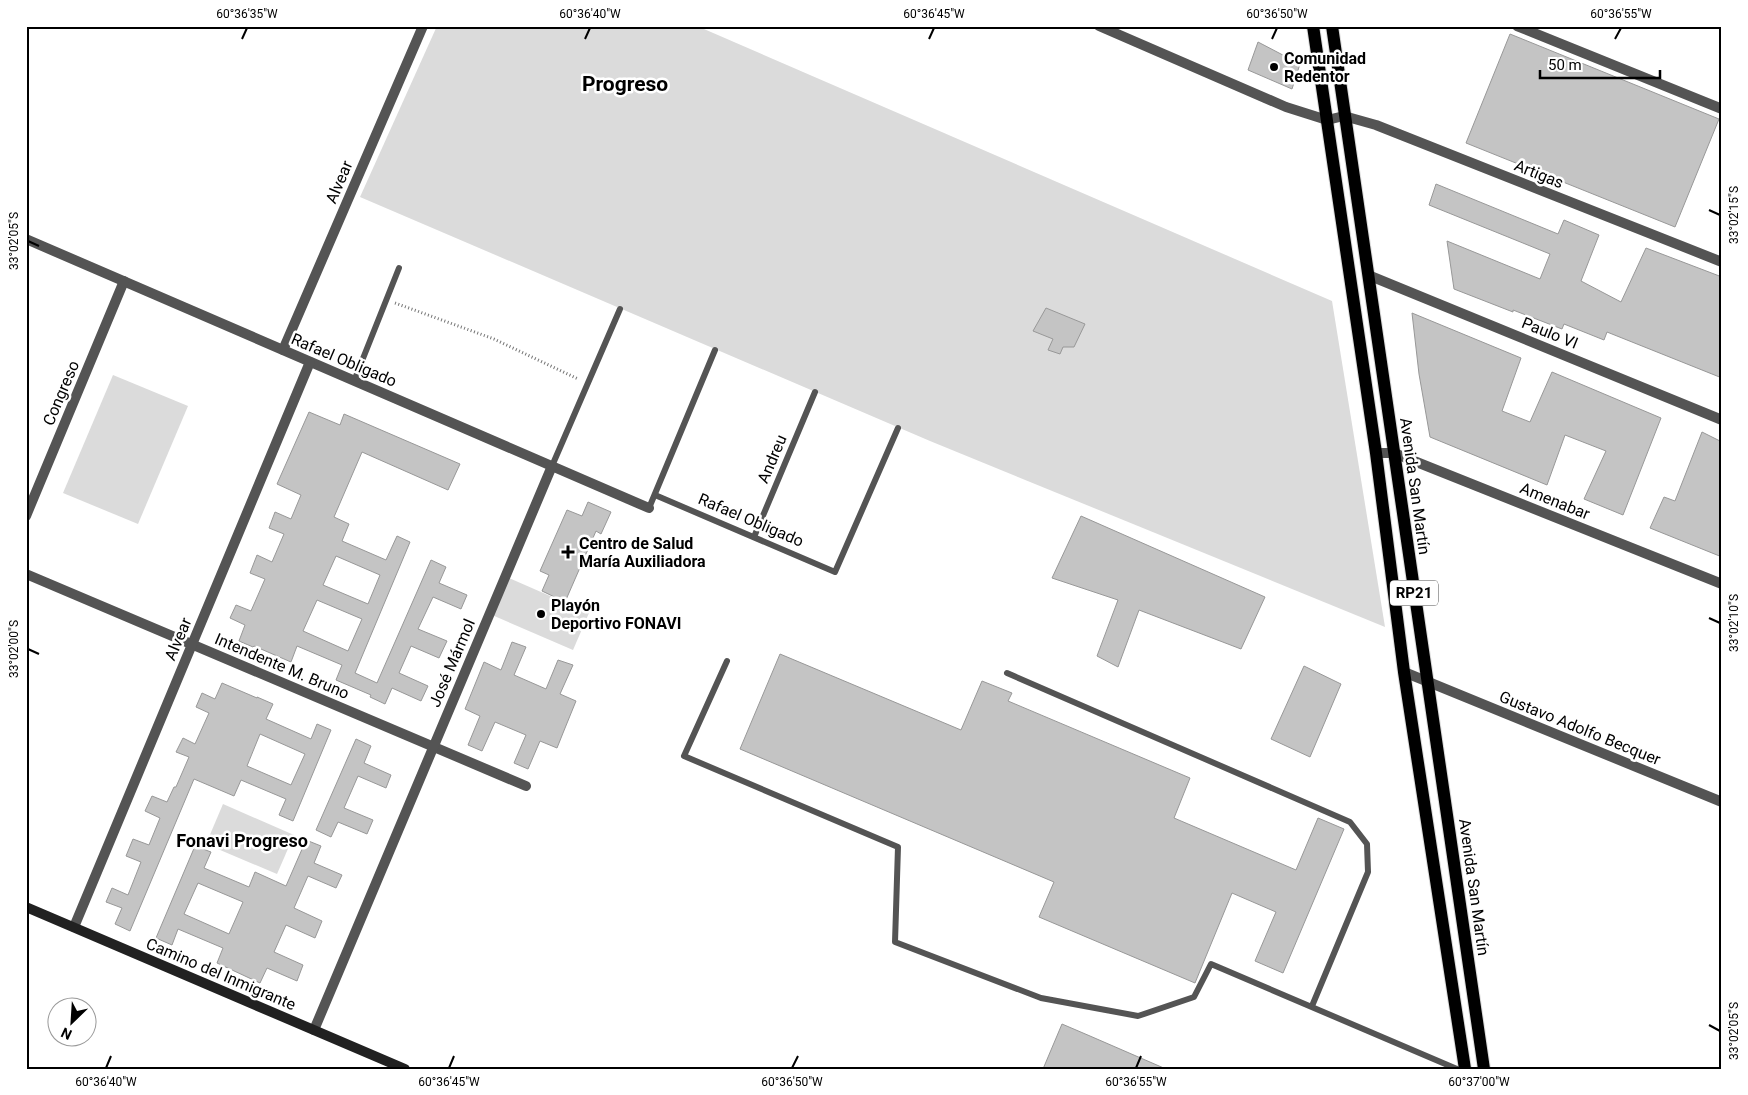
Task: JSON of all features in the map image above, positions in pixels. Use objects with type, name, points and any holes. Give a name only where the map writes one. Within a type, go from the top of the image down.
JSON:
[{"type":"main road","name":"Avenida San Martín","points":[[1313,26],[1376,453],[1484,1069]]},
{"type":"main road","name":"Avenida San Martín","points":[[1332,26],[1394,453],[1416,676],[1465,1069]]},
{"type":"main road","name":"Camino del Inmigrante","points":[[26,907],[405,1069]]},
{"type":"street","name":"Alvear","points":[[283,350],[423,26]]},
{"type":"street","points":[[1099,26],[1286,107],[1327,120],[1344,116]]},
{"type":"street","points":[[1517,26],[1722,109]]},
{"type":"street","name":"Artigas","points":[[1344,116],[1376,125],[1722,262]]},
{"type":"street","name":"Rafael Obligado","points":[[26,240],[649,508]]},
{"type":"street","name":"Paulo VI","points":[[1368,275],[1722,420]]},
{"type":"street","name":"Congreso","points":[[26,516],[124,281]]},
{"type":"street","name":"Alvear","points":[[74,927],[310,362]]},
{"type":"street","name":"Amenabar","points":[[1376,453],[1394,453],[1722,584]]},
{"type":"street","name":"José Mármol","points":[[314,1030],[552,466]]},
{"type":"street","name":"Intendente M. Bruno","points":[[26,574],[526,786]]},
{"type":"street","name":"Gustavo Adolfo Becquer","points":[[1416,676],[1722,802]]},
{"type":"lane","points":[[354,381],[399,268]]},
{"type":"lane","name":"José Mármol","points":[[552,466],[620,309]]},
{"type":"lane","points":[[649,508],[716,350]]},
{"type":"lane","name":"Andreu","points":[[754,537],[815,392]]},
{"type":"lane","name":"Rafael Obligado","points":[[655,495],[835,572],[898,428]]},
{"type":"lane","points":[[727,661],[684,756],[898,847],[895,942],[1041,998],[1138,1016],[1194,997],[1211,964],[1457,1069]]},
{"type":"lane","points":[[1007,673],[1350,822],[1367,844],[1368,872],[1312,1006]]},
{"type":"path","points":[[386,300],[494,339],[588,384]]},
{"type":"shaded area","points":[[437,26],[697,26],[1332,301],[1385,627],[930,441],[360,197]]},
{"type":"shaded area","points":[[113,375],[188,406],[138,524],[63,493]]},
{"type":"shaded area","name":"Playón Deportivo FONAVI","points":[[509,578],[589,613],[573,650],[492,615]]},
{"type":"shaded area","points":[[223,804],[294,835],[277,874],[206,844]]},
{"type":"building","points":[[1510,34],[1719,119],[1675,227],[1466,143]]},
{"type":"building","name":"Comunidad Redentor","points":[[1258,42],[1300,64],[1292,89],[1248,70]]},
{"type":"building","points":[[1436,184],[1558,234],[1564,220],[1599,235],[1581,281],[1621,302],[1646,248],[1722,277],[1722,378],[1607,332],[1604,340],[1564,324],[1562,329],[1454,289],[1447,241],[1540,279],[1550,254],[1429,205]]},
{"type":"building","points":[[1046,308],[1085,324],[1074,347],[1063,347],[1060,354],[1048,350],[1053,339],[1033,331]]},
{"type":"building","points":[[1412,313],[1521,358],[1502,411],[1530,422],[1552,372],[1661,418],[1623,515],[1584,499],[1606,451],[1565,435],[1547,485],[1430,437],[1419,374]]},
{"type":"building","points":[[309,412],[340,425],[344,414],[460,464],[448,490],[362,452],[334,517],[349,524],[342,541],[386,560],[397,536],[410,542],[355,673],[377,683],[431,560],[446,567],[439,583],[467,595],[461,609],[433,597],[418,629],[447,641],[439,658],[411,646],[399,673],[428,686],[421,701],[392,688],[385,704],[370,697],[371,695],[336,680],[342,665],[297,646],[291,662],[239,641],[245,625],[230,618],[236,605],[251,611],[265,579],[250,573],[257,555],[272,562],[284,534],[269,528],[275,512],[291,519],[301,495],[277,484]],"holes":[[[336,556],[380,575],[368,604],[323,585]],[[317,600],[362,619],[348,651],[303,631]]]},
{"type":"building","points":[[1702,432],[1722,442],[1722,557],[1650,528],[1664,497],[1675,501]]},
{"type":"building","points":[[588,502],[611,512],[601,534],[596,531],[565,602],[542,591],[549,575],[540,571],[567,510],[582,516]]},
{"type":"building","points":[[1081,516],[1265,597],[1241,649],[1139,610],[1118,667],[1097,656],[1118,600],[1052,578]]},
{"type":"building","points":[[512,642],[526,647],[514,675],[546,689],[558,660],[573,665],[560,694],[576,701],[557,748],[540,741],[528,769],[514,763],[526,735],[495,722],[482,751],[468,745],[480,716],[465,709],[484,662],[501,670]]},
{"type":"building","points":[[780,654],[961,730],[982,681],[1012,693],[1008,701],[1190,778],[1174,818],[1296,870],[1318,818],[1344,829],[1283,973],[1255,961],[1276,912],[1232,893],[1195,983],[1039,917],[1054,882],[740,749]]},
{"type":"building","points":[[1304,666],[1341,684],[1310,757],[1271,739]]},
{"type":"building","points":[[222,683],[273,704],[266,719],[311,739],[317,724],[331,730],[293,821],[279,815],[286,799],[241,780],[234,796],[194,779],[130,931],[115,924],[122,908],[106,902],[112,888],[128,895],[141,862],[126,856],[133,839],[149,845],[160,818],[145,811],[152,796],[167,802],[174,787],[176,787],[189,757],[176,752],[183,738],[195,744],[209,713],[196,707],[202,693],[215,699]],"holes":[[[260,734],[305,754],[291,785],[247,766]]]},
{"type":"building","points":[[356,739],[371,746],[364,763],[391,775],[386,788],[358,776],[344,808],[373,820],[367,834],[338,822],[331,837],[316,830]]},
{"type":"building","points":[[306,840],[321,846],[314,863],[342,875],[336,888],[308,876],[294,908],[322,921],[315,938],[286,925],[274,952],[303,965],[297,981],[267,968],[260,983],[217,963],[223,948],[178,929],[172,945],[156,938],[195,846],[211,852],[204,868],[249,887],[255,872],[286,886]],"holes":[[[198,883],[243,902],[229,934],[184,914]]]},
{"type":"building","points":[[1062,1024],[1090,1036],[1166,1069],[1043,1069]]},
{"type":"place","name":"Comunidad Redentor","points":[[1274,67]]},
{"type":"place","name":"Centro de Salud María Auxiliadora","points":[[568,552]]},
{"type":"place","name":"Playón Deportivo FONAVI","points":[[541,614]]},
{"type":"district","name":"Progreso","points":[[625,84]]},
{"type":"district","name":"Fonavi Progreso","points":[[242,840]]}]
